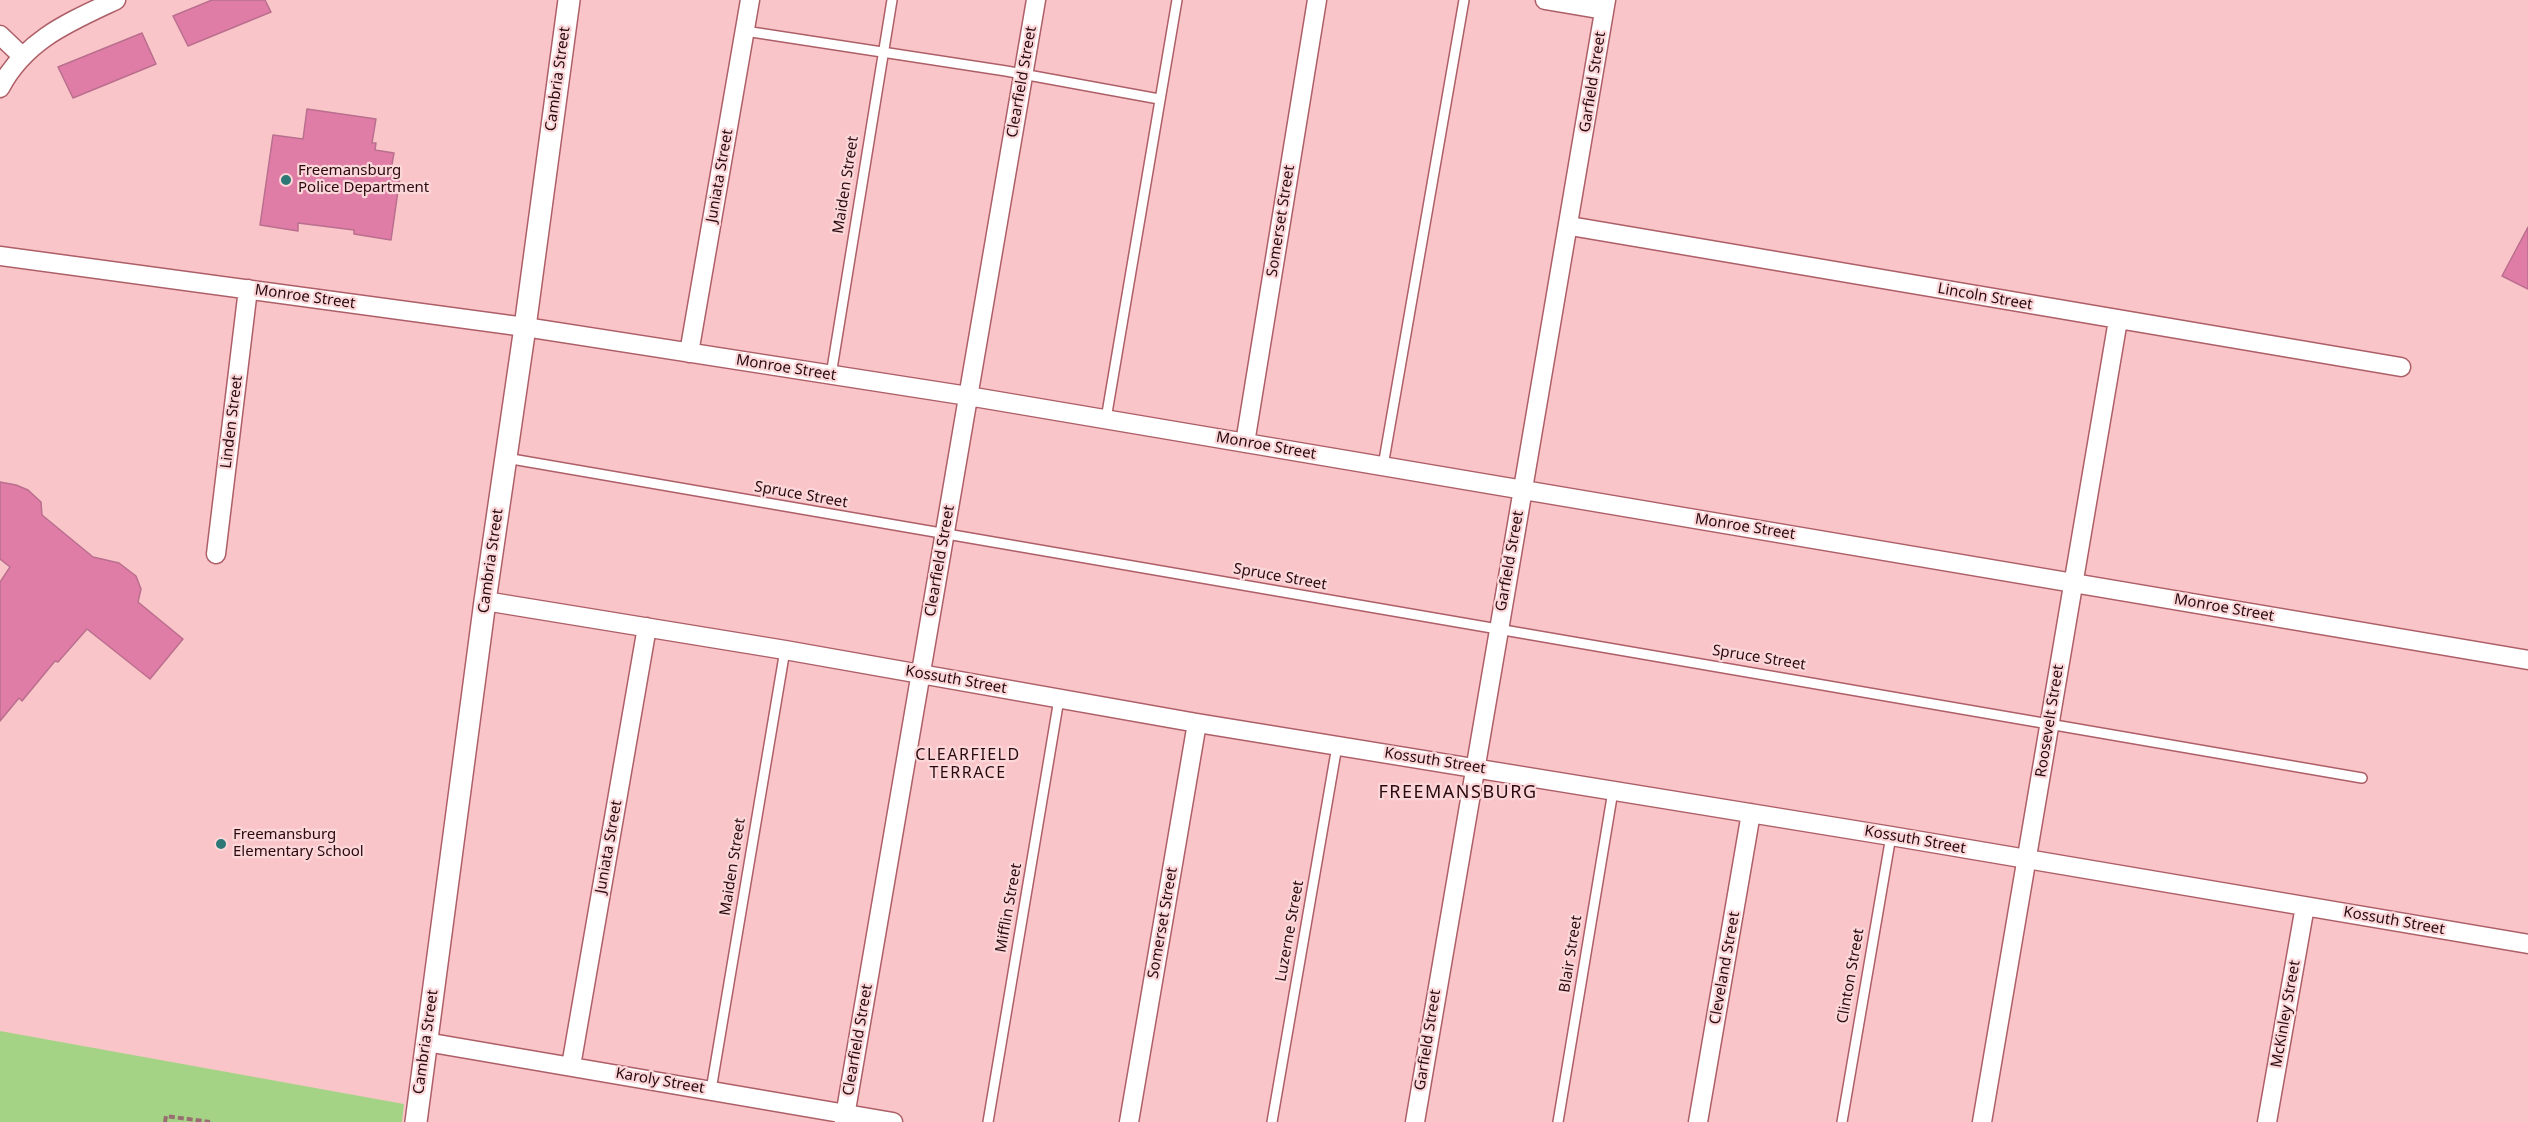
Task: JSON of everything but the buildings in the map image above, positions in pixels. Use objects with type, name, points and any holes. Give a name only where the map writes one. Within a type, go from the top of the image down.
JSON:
[{"type":"street","points":[[0,88],[22,56],[51,31],[116,0]]},
{"type":"street","name":"Cambria Street","points":[[416,1122],[485,601],[569,0]]},
{"type":"street","name":"Juniata Street","points":[[689,352],[750,0]]},
{"type":"street","name":"Clearfield Street","points":[[844,1118],[1036,0]]},
{"type":"street","name":"Somerset Street","points":[[1245,443],[1317,0]]},
{"type":"street","points":[[1545,0],[1605,5]]},
{"type":"street","name":"Garfield Street","points":[[1415,1122],[1522,490],[1570,225],[1605,5]]},
{"type":"street","points":[[0,35],[22,56]]},
{"type":"street","name":"Lincoln Street","points":[[1570,225],[2401,367]]},
{"type":"street","name":"Monroe Street","points":[[0,256],[525,327],[968,396],[2528,657]]},
{"type":"street","name":"Linden Street","points":[[216,554],[248,290]]},
{"type":"street","name":"Roosevelt Street","points":[[1982,1122],[2118,320]]},
{"type":"street","name":"Kossuth Street","points":[[485,601],[785,650],[1197,723],[1891,836],[2528,944]]},
{"type":"street","name":"Juniata Street","points":[[571,1066],[647,627]]},
{"type":"street","name":"Somerset Street","points":[[1129,1122],[1197,723]]},
{"type":"street","name":"Cleveland Street","points":[[1698,1122],[1751,813]]},
{"type":"street","name":"McKinley Street","points":[[2268,1122],[2305,906]]},
{"type":"street","name":"Karoly Street","points":[[426,1042],[711,1090],[844,1118],[893,1122]]},
{"type":"lane","name":"Maiden Street","points":[[831,375],[892,0]]},
{"type":"lane","points":[[1106,419],[1177,0]]},
{"type":"lane","points":[[1383,466],[1464,0]]},
{"type":"lane","points":[[745,32],[1023,74],[1159,99]]},
{"type":"lane","name":"Spruce Street","points":[[506,458],[944,536],[2050,721],[2362,778]]},
{"type":"lane","name":"Maiden Street","points":[[711,1090],[785,650]]},
{"type":"lane","name":"Mifflin Street","points":[[988,1122],[1059,699]]},
{"type":"lane","name":"Luzerne Street","points":[[1272,1122],[1337,746]]},
{"type":"lane","name":"Blair Street","points":[[1558,1122],[1613,791]]},
{"type":"lane","name":"Clinton Street","points":[[1842,1122],[1891,836]]},
{"type":"path","points":[[165,1122],[166,1116],[210,1122]]},
{"type":"green space","points":[[0,1031],[404,1104],[402,1122],[0,1122]]},
{"type":"place","name":"Freemansburg Police Department","points":[[286,180]]},
{"type":"place","name":"Freemansburg Elementary School","points":[[221,844]]},
{"type":"district","name":"CLEARFIELD TERRACE","points":[[968,764]]},
{"type":"district","name":"FREEMANSBURG","points":[[1458,793]]}]
